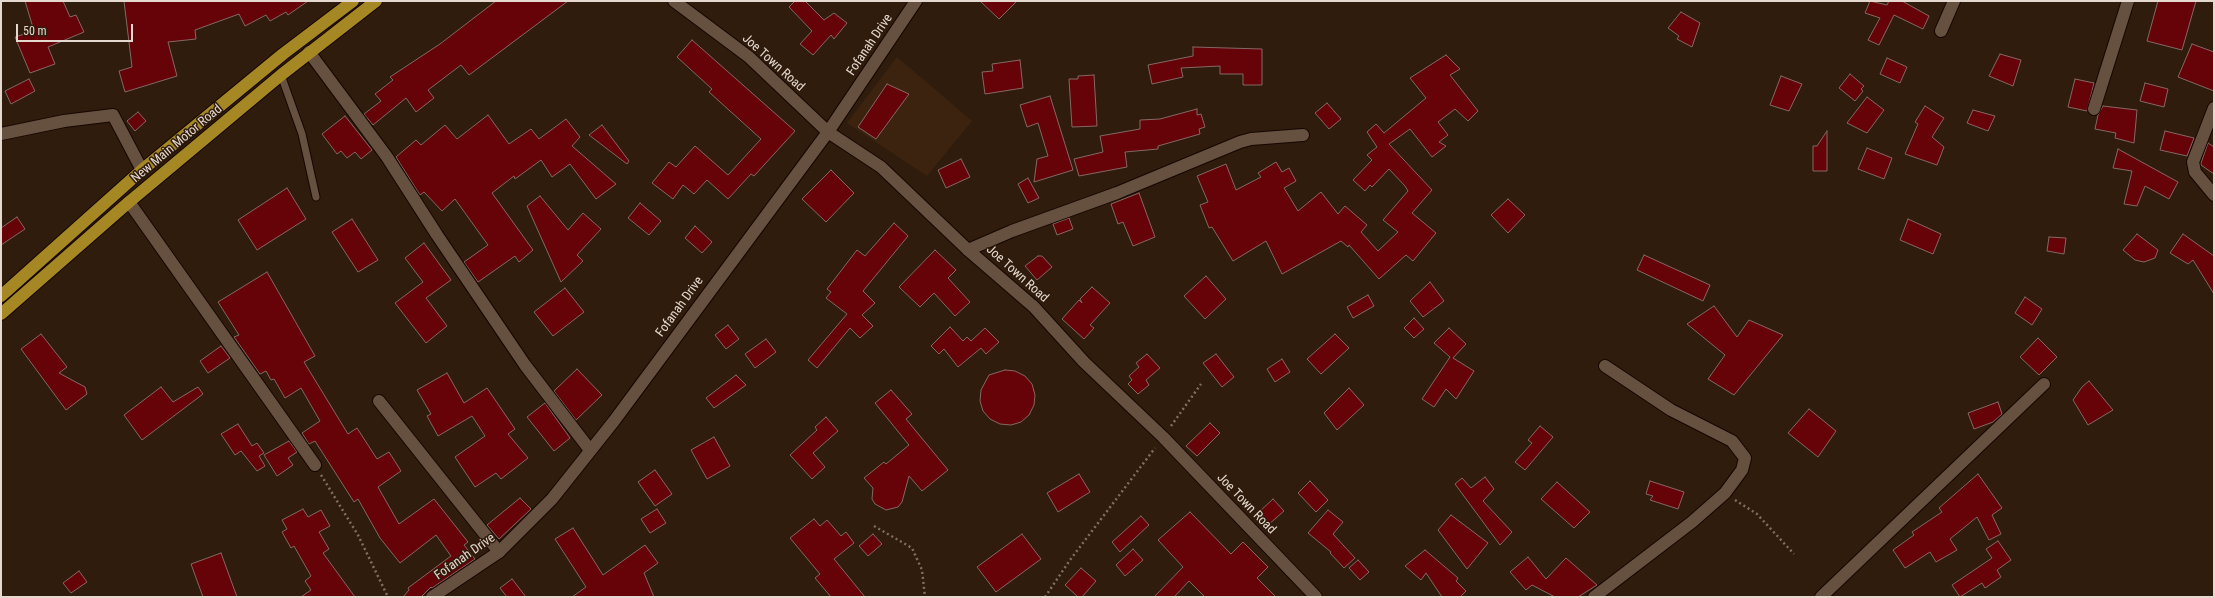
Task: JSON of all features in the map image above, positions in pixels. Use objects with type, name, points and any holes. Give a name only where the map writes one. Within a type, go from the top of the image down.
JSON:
[{"type":"highway","name":"New Main Motor Road","points":[[1,296],[142,170],[283,54],[354,1]]},
{"type":"highway","name":"New Main Motor Road","points":[[1,314],[129,202],[281,75],[376,1]]},
{"type":"street","name":"Joe Town Road","points":[[674,1],[749,57],[828,132],[881,167],[968,250],[1034,307],[1084,362],[1164,436],[1316,597]]},
{"type":"street","name":"Fofanah Drive","points":[[432,597],[499,552],[552,499],[828,132],[916,1]]},
{"type":"street","points":[[1941,31],[1954,1]]},
{"type":"street","points":[[2094,109],[2128,1]]},
{"type":"street","points":[[309,52],[387,157],[437,235],[525,366],[590,450]]},
{"type":"street","points":[[2214,108],[2193,162],[2195,172],[2214,195]]},
{"type":"street","points":[[1,134],[64,121],[113,115],[142,170]]},
{"type":"street","points":[[968,250],[1012,231],[1117,193],[1240,142],[1251,139],[1302,136]]},
{"type":"street","points":[[129,202],[314,465]]},
{"type":"street","points":[[1594,597],[1692,522],[1725,493],[1742,470],[1745,458],[1732,441],[1671,410],[1605,366]]},
{"type":"street","points":[[1821,597],[2044,384]]},
{"type":"street","points":[[379,401],[499,552]]},
{"type":"lane","points":[[281,75],[302,134],[316,197]]},
{"type":"path","points":[[1045,597],[1070,560],[1164,436],[1201,384]]},
{"type":"path","points":[[314,465],[358,535],[388,597]]},
{"type":"path","points":[[1725,493],[1757,514],[1794,554]]},
{"type":"path","points":[[874,526],[912,548],[922,570],[925,597]]},
{"type":"shaded area","points":[[897,57],[972,121],[927,176],[847,123]]},
{"type":"building","points":[[25,1],[63,1],[70,17],[76,15],[84,32],[48,47],[55,64],[30,73],[15,37],[34,31]]},
{"type":"building","points":[[124,1],[308,1],[288,15],[286,12],[270,21],[266,15],[245,26],[239,14],[195,30],[196,39],[168,42],[177,76],[125,92],[119,71],[132,67]]},
{"type":"building","points":[[496,1],[568,1],[469,75],[461,65],[428,90],[434,98],[416,112],[406,98],[373,125],[364,114],[381,101],[375,94],[393,80],[390,77],[440,44]]},
{"type":"building","points":[[795,1],[805,1],[824,20],[834,13],[847,23],[834,39],[831,35],[813,55],[800,44],[812,31],[789,7]]},
{"type":"building","points":[[980,1],[1017,1],[999,19]]},
{"type":"building","points":[[1870,1],[1887,5],[1889,1],[1902,1],[1929,16],[1923,29],[1894,15],[1879,45],[1868,40],[1880,18],[1865,13]]},
{"type":"building","points":[[2158,1],[2196,1],[2182,50],[2147,41]]},
{"type":"building","points":[[1681,12],[1700,23],[1692,47],[1677,39],[1679,36],[1668,28]]},
{"type":"building","points":[[692,40],[795,131],[754,176],[751,174],[728,199],[707,180],[694,194],[683,185],[673,199],[652,183],[669,162],[676,167],[695,146],[728,175],[761,139],[709,92],[712,89],[677,57]]},
{"type":"building","points":[[2192,44],[2214,52],[2214,91],[2178,77]]},
{"type":"building","points":[[1193,47],[1262,49],[1262,85],[1243,85],[1243,74],[1220,74],[1220,66],[1181,68],[1183,77],[1152,84],[1148,65],[1193,56]]},
{"type":"building","points":[[2000,54],[2021,60],[2013,86],[1989,76]]},
{"type":"building","points":[[1446,55],[1460,69],[1450,75],[1478,111],[1468,121],[1455,109],[1438,122],[1448,135],[1439,142],[1446,146],[1432,157],[1410,129],[1389,144],[1432,190],[1412,213],[1436,233],[1413,261],[1406,255],[1379,279],[1349,245],[1348,247],[1341,241],[1282,274],[1266,241],[1233,261],[1212,227],[1209,228],[1200,205],[1208,202],[1197,176],[1226,164],[1236,190],[1261,177],[1258,173],[1276,162],[1282,172],[1289,168],[1296,181],[1284,188],[1298,211],[1321,192],[1338,214],[1345,206],[1367,225],[1361,232],[1378,251],[1398,232],[1383,220],[1408,191],[1405,186],[1389,169],[1372,187],[1370,185],[1365,191],[1353,180],[1372,160],[1367,155],[1377,147],[1367,132],[1376,124],[1384,133],[1426,98],[1410,78]]},
{"type":"building","points":[[1887,58],[1907,67],[1900,83],[1880,74]]},
{"type":"building","points":[[1020,60],[1023,88],[985,94],[982,72],[993,71],[992,64]]},
{"type":"building","points":[[1850,74],[1864,86],[1861,89],[1863,91],[1855,101],[1839,88]]},
{"type":"building","points":[[1094,75],[1097,126],[1072,127],[1069,79],[1078,79],[1078,76]]},
{"type":"building","points":[[1781,76],[1802,84],[1789,111],[1770,105]]},
{"type":"building","points":[[29,79],[35,91],[11,104],[5,91]]},
{"type":"building","points":[[2075,79],[2094,83],[2087,111],[2068,107]]},
{"type":"building","points":[[2145,83],[2168,89],[2164,107],[2140,101]]},
{"type":"building","points":[[887,84],[909,94],[876,139],[858,127]]},
{"type":"building","points":[[1050,96],[1073,170],[1034,182],[1037,159],[1048,156],[1038,123],[1027,127],[1020,105]]},
{"type":"building","points":[[1867,97],[1884,110],[1867,133],[1847,123]]},
{"type":"building","points":[[1327,103],[1341,119],[1329,129],[1315,113]]},
{"type":"building","points":[[1925,106],[1944,118],[1932,137],[1944,147],[1937,165],[1905,154],[1918,124],[1915,122]]},
{"type":"building","points":[[2103,106],[2137,110],[2134,143],[2115,138],[2116,133],[2095,129],[2098,115]]},
{"type":"building","points":[[1197,109],[1197,115],[1201,114],[1205,127],[1199,129],[1200,134],[1158,146],[1158,149],[1125,152],[1127,167],[1079,176],[1074,159],[1103,152],[1100,136],[1140,129],[1140,120],[1160,119]]},
{"type":"building","points":[[1973,110],[1995,116],[1988,131],[1967,123]]},
{"type":"building","points":[[138,112],[146,121],[135,131],[127,121]]},
{"type":"building","points":[[488,115],[509,144],[531,129],[539,139],[566,119],[580,137],[572,146],[616,184],[596,199],[570,164],[552,177],[541,160],[515,179],[514,176],[492,193],[533,250],[519,262],[515,256],[478,282],[464,262],[488,245],[455,199],[442,211],[424,192],[420,195],[396,157],[416,140],[421,145],[445,125],[457,139]]},
{"type":"building","points":[[345,116],[372,150],[361,159],[355,152],[347,158],[341,151],[337,154],[322,134]]},
{"type":"building","points":[[602,125],[629,161],[627,164],[589,135]]},
{"type":"building","points":[[1827,131],[1827,171],[1813,171],[1813,146],[1817,146]]},
{"type":"building","points":[[2165,131],[2194,138],[2187,156],[2160,150]]},
{"type":"building","points":[[2208,143],[2214,147],[2214,174],[2201,165]]},
{"type":"building","points":[[1867,148],[1892,158],[1884,179],[1858,169]]},
{"type":"building","points":[[2118,149],[2178,182],[2169,199],[2145,186],[2137,206],[2124,204],[2132,171],[2113,168]]},
{"type":"building","points":[[961,159],[970,177],[946,188],[938,170]]},
{"type":"building","points":[[831,170],[854,193],[826,222],[802,199]]},
{"type":"building","points":[[1028,178],[1039,198],[1028,203],[1018,184]]},
{"type":"building","points":[[287,188],[306,219],[257,250],[238,220]]},
{"type":"building","points":[[1139,193],[1155,237],[1133,246],[1123,222],[1118,224],[1111,204]]},
{"type":"building","points":[[540,196],[568,230],[583,213],[601,229],[577,255],[583,261],[561,282],[527,206]]},
{"type":"building","points":[[1508,199],[1525,215],[1508,233],[1491,215]]},
{"type":"building","points":[[640,203],[661,221],[649,235],[628,218]]},
{"type":"building","points":[[17,217],[25,229],[1,245],[1,228]]},
{"type":"building","points":[[1069,218],[1073,229],[1057,235],[1053,224]]},
{"type":"building","points":[[352,219],[378,260],[358,272],[332,232]]},
{"type":"building","points":[[1908,219],[1941,234],[1933,254],[1900,240]]},
{"type":"building","points":[[894,223],[908,236],[863,291],[875,303],[862,315],[873,326],[860,338],[850,328],[817,368],[808,360],[847,314],[826,298],[831,292],[827,289],[857,250],[865,256]]},
{"type":"building","points":[[695,226],[712,242],[702,253],[685,238]]},
{"type":"building","points":[[2137,234],[2158,250],[2155,258],[2144,262],[2135,260],[2123,250]]},
{"type":"building","points":[[2183,234],[2214,256],[2214,294],[2193,260],[2188,264],[2170,253]]},
{"type":"building","points":[[2049,237],[2066,238],[2064,254],[2047,251]]},
{"type":"building","points":[[424,243],[451,280],[426,298],[447,326],[426,343],[395,303],[423,282],[405,258]]},
{"type":"building","points":[[935,250],[956,270],[948,278],[970,302],[955,316],[934,293],[920,307],[899,287]]},
{"type":"building","points":[[1644,255],[1710,285],[1703,301],[1637,270]]},
{"type":"building","points":[[1038,256],[1042,256],[1052,267],[1037,280],[1025,266]]},
{"type":"building","points":[[267,272],[315,356],[304,362],[348,434],[357,428],[377,459],[389,452],[401,471],[378,487],[399,524],[434,499],[468,542],[464,545],[475,559],[432,588],[431,587],[421,597],[403,597],[409,590],[408,588],[451,556],[436,535],[400,563],[380,538],[358,499],[354,502],[315,441],[309,444],[302,433],[320,421],[301,388],[285,398],[274,379],[271,380],[266,371],[260,374],[234,337],[239,335],[218,302]]},
{"type":"building","points":[[1206,276],[1226,299],[1205,319],[1184,296]]},
{"type":"building","points":[[1430,282],[1444,301],[1423,317],[1410,301]]},
{"type":"building","points":[[1092,287],[1110,303],[1090,325],[1094,328],[1084,339],[1062,319],[1079,300],[1082,303],[1080,299]]},
{"type":"building","points":[[565,288],[584,312],[553,336],[534,312]]},
{"type":"building","points":[[1368,295],[1374,306],[1353,318],[1347,307]]},
{"type":"building","points":[[2025,297],[2042,309],[2032,325],[2015,313]]},
{"type":"building","points":[[1714,306],[1737,337],[1749,320],[1783,335],[1734,395],[1708,379],[1725,355],[1687,324]]},
{"type":"building","points":[[1414,318],[1424,329],[1414,338],[1404,328]]},
{"type":"building","points":[[728,325],[739,339],[726,349],[715,335]]},
{"type":"building","points":[[950,327],[963,341],[967,337],[971,341],[985,328],[999,342],[986,354],[981,348],[958,367],[944,349],[939,354],[931,346]]},
{"type":"building","points":[[1449,328],[1466,344],[1453,358],[1474,371],[1456,399],[1446,389],[1434,407],[1422,399],[1450,357],[1434,343]]},
{"type":"building","points":[[41,334],[67,367],[59,373],[85,387],[87,394],[66,410],[21,349]]},
{"type":"building","points":[[1335,334],[1349,348],[1321,374],[1307,359]]},
{"type":"building","points":[[2038,338],[2057,357],[2039,375],[2020,357]]},
{"type":"building","points":[[766,339],[776,352],[755,368],[745,354]]},
{"type":"building","points":[[221,346],[230,358],[208,373],[200,361]]},
{"type":"building","points":[[1147,354],[1160,368],[1146,380],[1149,385],[1138,394],[1128,384],[1132,380],[1129,376],[1139,367],[1136,363]]},
{"type":"building","points":[[1216,354],[1234,377],[1222,387],[1203,363]]},
{"type":"building","points":[[1282,359],[1290,372],[1275,382],[1267,369]]},
{"type":"building","points":[[577,369],[602,395],[576,420],[554,391]]},
{"type":"building","points":[[1005,370],[1015,371],[1025,376],[1032,384],[1035,395],[1034,405],[1029,415],[1021,422],[1011,425],[1000,424],[990,419],[983,411],[980,401],[981,390],[989,375]]},
{"type":"building","points":[[447,373],[464,403],[487,388],[515,429],[508,434],[528,458],[501,479],[496,473],[475,487],[455,457],[485,436],[472,416],[438,436],[427,416],[431,414],[417,390]]},
{"type":"building","points":[[736,375],[746,385],[714,408],[706,398]]},
{"type":"building","points":[[2089,381],[2113,410],[2088,425],[2073,400],[2082,387]]},
{"type":"building","points":[[161,387],[173,402],[198,387],[203,394],[142,440],[124,415]]},
{"type":"building","points":[[1349,388],[1364,405],[1337,430],[1324,413]]},
{"type":"building","points":[[891,390],[912,414],[906,419],[948,470],[922,491],[909,476],[902,502],[898,507],[886,510],[875,504],[872,499],[873,488],[864,478],[884,462],[886,464],[909,445],[875,403]]},
{"type":"building","points":[[1998,402],[2002,414],[1993,422],[1974,429],[1968,413]]},
{"type":"building","points":[[545,403],[570,438],[554,451],[527,417]]},
{"type":"building","points":[[1809,409],[1836,431],[1818,457],[1788,433]]},
{"type":"building","points":[[826,417],[838,431],[813,453],[825,467],[812,479],[790,455],[817,430],[815,427]]},
{"type":"building","points":[[1210,423],[1220,433],[1197,456],[1186,446]]},
{"type":"building","points":[[238,424],[252,446],[257,443],[264,453],[259,456],[265,466],[257,471],[241,451],[235,455],[221,434]]},
{"type":"building","points":[[1540,426],[1553,437],[1525,470],[1515,462],[1532,443],[1528,440]]},
{"type":"building","points":[[714,437],[730,466],[707,479],[691,450]]},
{"type":"building","points":[[289,441],[297,452],[288,458],[293,465],[277,476],[264,455]]},
{"type":"building","points":[[655,470],[672,494],[655,506],[638,482]]},
{"type":"building","points":[[1079,474],[1090,492],[1058,512],[1047,493]]},
{"type":"building","points":[[1978,474],[2002,508],[1992,515],[2001,534],[1989,540],[1977,517],[1950,539],[1957,550],[1936,562],[1930,552],[1905,568],[1893,550],[1914,535],[1912,532],[1942,512],[1939,508]]},
{"type":"building","points":[[1485,477],[1494,489],[1483,501],[1512,532],[1500,545],[1455,484],[1462,478],[1471,488]]},
{"type":"building","points":[[1310,481],[1328,500],[1316,512],[1298,493]]},
{"type":"building","points":[[1650,481],[1684,492],[1678,509],[1650,500],[1653,496],[1646,494]]},
{"type":"building","points":[[1557,482],[1590,512],[1574,528],[1541,499]]},
{"type":"building","points":[[520,498],[531,509],[499,539],[487,525]]},
{"type":"building","points":[[1273,499],[1284,511],[1268,525],[1258,513]]},
{"type":"building","points":[[303,509],[308,517],[321,510],[330,526],[319,532],[329,549],[323,553],[355,597],[301,597],[311,590],[305,581],[311,576],[294,546],[291,548],[282,532],[287,529],[282,520]]},
{"type":"building","points":[[657,509],[666,523],[650,533],[641,519]]},
{"type":"building","points":[[1328,510],[1343,522],[1333,534],[1355,558],[1344,568],[1330,553],[1331,552],[1308,533]]},
{"type":"building","points":[[1190,512],[1231,554],[1243,542],[1268,567],[1257,578],[1276,597],[1205,597],[1189,581],[1174,597],[1154,597],[1183,567],[1158,540]]},
{"type":"building","points":[[1451,515],[1488,543],[1467,569],[1438,530]]},
{"type":"building","points":[[1141,516],[1149,525],[1120,552],[1112,542]]},
{"type":"building","points":[[814,519],[820,526],[827,520],[841,536],[846,532],[854,543],[834,559],[865,597],[831,597],[815,578],[820,574],[790,538]]},
{"type":"building","points":[[573,528],[603,575],[645,545],[658,563],[644,573],[654,597],[572,597],[586,587],[555,539]]},
{"type":"building","points":[[873,534],[882,544],[868,556],[859,546]]},
{"type":"building","points":[[1022,534],[1041,559],[996,592],[977,567]]},
{"type":"building","points":[[1998,541],[2011,560],[1997,570],[2001,577],[1985,588],[1982,583],[1960,597],[1952,585],[1992,558],[1986,549]]},
{"type":"building","points":[[1133,549],[1143,560],[1125,576],[1116,565]]},
{"type":"building","points":[[1425,550],[1458,578],[1456,581],[1466,591],[1460,597],[1442,597],[1426,573],[1421,580],[1405,566]]},
{"type":"building","points":[[221,553],[237,597],[203,597],[191,564]]},
{"type":"building","points":[[1528,557],[1546,579],[1566,558],[1597,585],[1578,597],[1555,597],[1532,585],[1526,590],[1510,572]]},
{"type":"building","points":[[1358,560],[1369,572],[1360,580],[1349,568]]},
{"type":"building","points":[[1081,568],[1096,581],[1082,597],[1078,597],[1065,585]]},
{"type":"building","points":[[79,571],[87,582],[71,593],[63,583]]},
{"type":"building","points":[[512,579],[526,597],[507,597],[500,588]]}]
